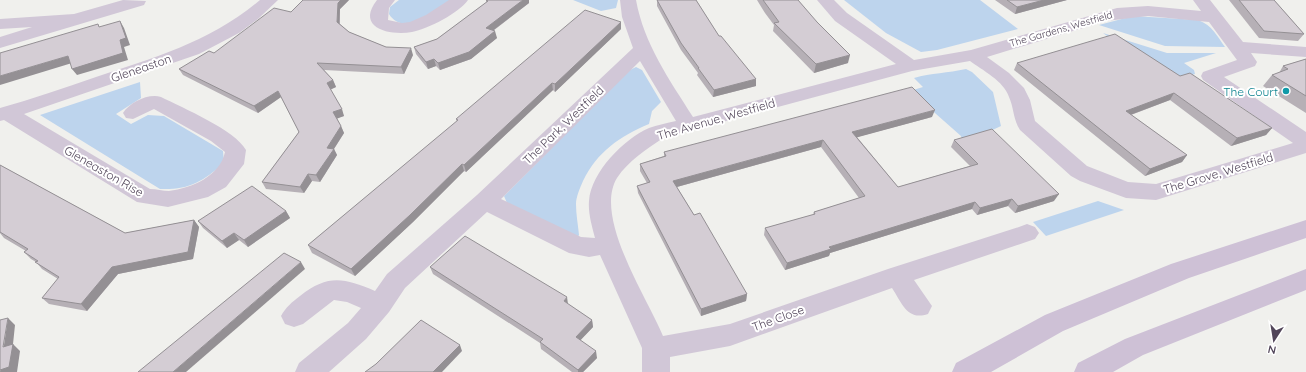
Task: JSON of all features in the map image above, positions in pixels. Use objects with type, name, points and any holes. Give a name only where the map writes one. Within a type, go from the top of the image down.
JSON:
[{"type":"main road","points":[[966,372],[1054,323],[1180,271],[1306,228]]},
{"type":"main road","points":[[1088,372],[1134,347],[1306,279]]},
{"type":"street","name":"Gleneaston","points":[[3,114],[158,64],[216,40],[254,16],[270,0]]},
{"type":"street","points":[[387,0],[379,10],[380,23],[389,27],[410,28],[420,26],[460,0]]},
{"type":"street","points":[[628,0],[628,8],[642,49],[688,124]]},
{"type":"street","points":[[825,0],[841,17],[911,66]]},
{"type":"street","points":[[1201,0],[1248,62],[1210,76],[1306,142]]},
{"type":"street","points":[[0,43],[138,1]]},
{"type":"street","name":"The Gardens, Westfield","points":[[911,66],[973,55],[1085,23],[1101,16],[1128,11],[1214,17]]},
{"type":"street","points":[[0,24],[75,19]]},
{"type":"street","points":[[1238,48],[1306,52]]},
{"type":"street","name":"The Park, Westfield","points":[[309,372],[357,331],[380,305],[396,282],[485,202],[642,49]]},
{"type":"street","name":"The Grove, Westfield","points":[[973,55],[1013,86],[1019,97],[1023,118],[1027,125],[1073,166],[1088,176],[1126,190],[1156,192],[1306,146]]},
{"type":"street","name":"The Avenue, Westfield","points":[[656,361],[608,244],[600,206],[604,184],[612,171],[640,144],[656,133],[911,66]]},
{"type":"street","name":"Gleneaston Rise","points":[[3,114],[144,196],[168,199],[200,191],[218,181],[233,164],[236,150],[218,136],[154,101],[133,113]]},
{"type":"street","points":[[485,202],[577,246],[589,248],[608,244]]},
{"type":"street","name":"The Close","points":[[656,361],[684,342],[730,336],[897,276],[1028,233]]},
{"type":"street","points":[[897,276],[918,306]]},
{"type":"street","points":[[294,316],[319,296],[331,290],[344,291],[380,305]]},
{"type":"shaded area","points":[[399,0],[451,0],[420,20],[411,23],[403,23],[395,21],[389,14],[390,7]]},
{"type":"shaded area","points":[[573,0],[618,0],[616,8],[601,11]]},
{"type":"shaded area","points":[[844,0],[980,0],[1018,29],[937,50],[921,52],[886,33]]},
{"type":"shaded area","points":[[1133,16],[1198,20],[1211,28],[1225,47],[1165,46],[1099,25]]},
{"type":"shaded area","points":[[1103,33],[1167,53],[1216,53],[1184,63],[1194,70],[1195,74],[1170,81]]},
{"type":"shaded area","points":[[636,67],[642,70],[661,102],[652,111],[649,124],[628,134],[610,146],[602,153],[589,171],[578,192],[576,212],[579,235],[576,240],[507,203],[504,196],[628,71]]},
{"type":"shaded area","points":[[966,69],[972,72],[993,92],[1001,126],[963,144],[961,136],[910,91],[923,87],[914,78]]},
{"type":"shaded area","points":[[140,82],[141,98],[116,114],[131,124],[148,115],[164,116],[223,151],[224,163],[195,184],[179,188],[160,189],[40,115]]},
{"type":"shaded area","points":[[1098,201],[1124,210],[1046,236],[1033,222]]},
{"type":"building","points":[[303,0],[341,0],[338,3],[337,22],[349,32],[386,47],[411,48],[401,67],[317,63],[333,80],[327,83],[342,109],[333,112],[341,126],[327,148],[334,149],[316,175],[308,174],[300,187],[262,182],[299,132],[278,91],[254,106],[179,69],[209,51],[214,53],[274,8],[291,12]]},
{"type":"building","points":[[486,0],[523,0],[486,28],[495,31],[469,52],[438,63],[434,59],[426,62],[414,47],[437,39],[488,1]]},
{"type":"building","points":[[657,0],[696,0],[719,36],[721,36],[756,79],[714,90],[681,43]]},
{"type":"building","points":[[763,0],[798,0],[817,22],[850,55],[816,64],[774,23],[779,22]]},
{"type":"building","points":[[1007,0],[1044,0],[1017,7]]},
{"type":"building","points":[[1239,0],[1274,0],[1304,34],[1264,31]]},
{"type":"building","points":[[585,10],[621,22],[555,84],[552,83],[464,165],[462,164],[410,215],[351,269],[308,245],[458,120],[456,119]]},
{"type":"building","points":[[120,21],[126,38],[120,40],[123,53],[72,69],[68,56],[0,76],[0,53],[98,24],[99,27]]},
{"type":"building","points":[[1115,34],[1180,76],[1190,73],[1272,128],[1237,138],[1174,93],[1126,111],[1187,155],[1150,169],[1017,63]]},
{"type":"building","points":[[1306,59],[1306,96],[1272,75],[1288,69],[1283,66]]},
{"type":"building","points":[[912,87],[935,110],[852,132],[898,187],[978,164],[954,140],[992,129],[1059,194],[1018,206],[1012,199],[980,208],[975,202],[829,247],[831,249],[787,263],[765,228],[815,214],[814,212],[865,196],[823,140],[673,181],[694,215],[700,213],[747,294],[701,309],[637,186],[650,182],[640,164],[666,156],[664,152]]},
{"type":"building","points":[[0,165],[125,233],[194,220],[188,252],[112,267],[81,304],[42,298],[59,277],[35,262],[38,261],[24,252],[28,249],[0,232]]},
{"type":"building","points":[[252,186],[286,211],[244,240],[234,233],[222,241],[198,221]]},
{"type":"building","points":[[465,236],[567,297],[564,301],[592,320],[576,337],[596,351],[578,370],[540,342],[543,339],[430,267]]},
{"type":"building","points":[[284,253],[301,262],[173,372],[138,372]]},
{"type":"building","points":[[8,318],[3,347],[13,344],[9,367],[0,370],[0,320]]},
{"type":"building","points":[[421,320],[460,345],[433,372],[365,372],[376,364]]},
{"type":"place","name":"The Court","points":[[1286,91]]}]
